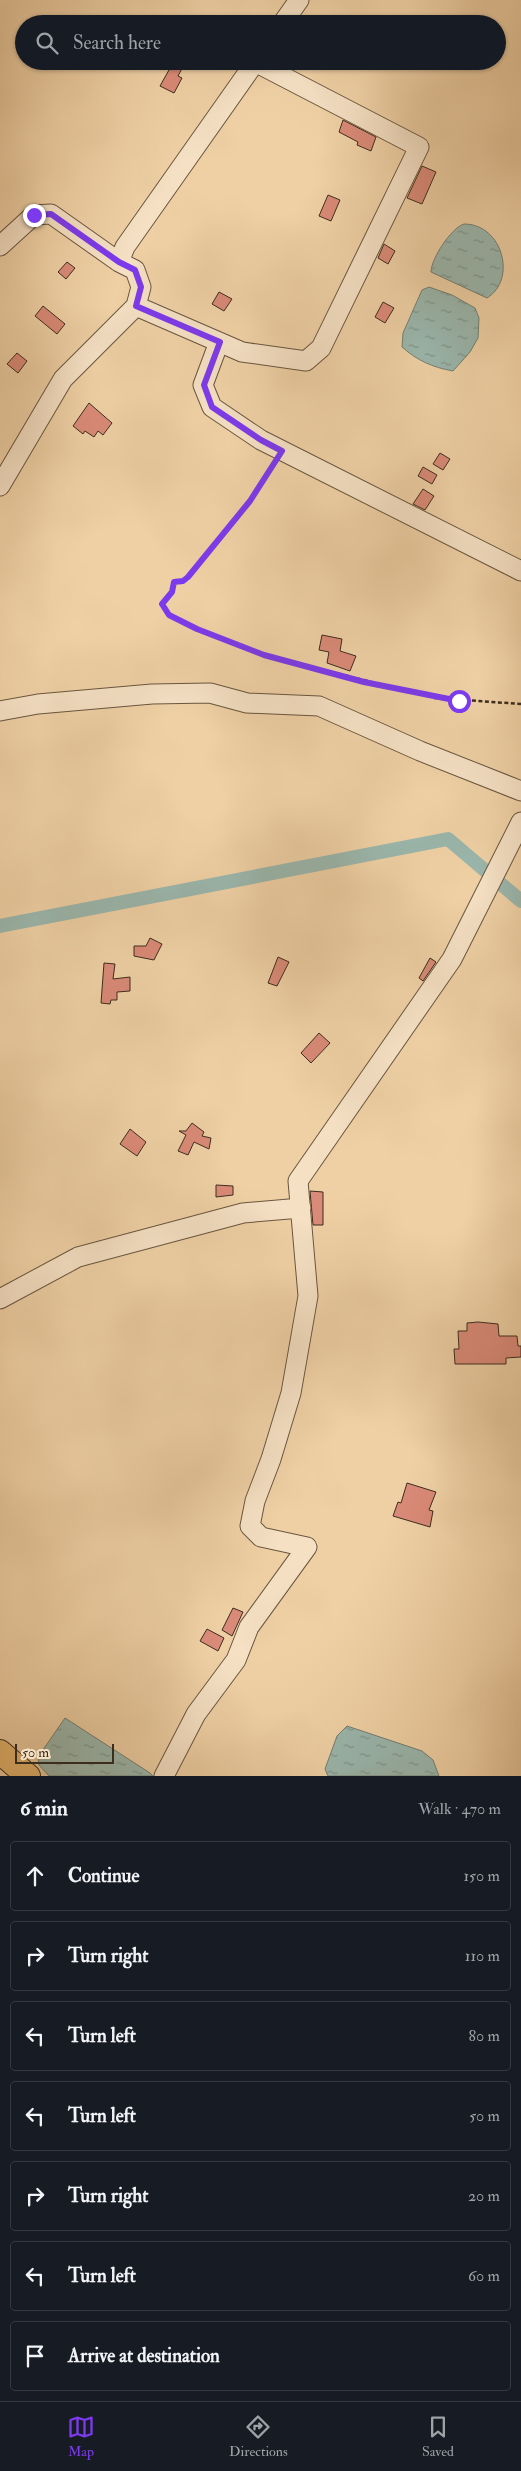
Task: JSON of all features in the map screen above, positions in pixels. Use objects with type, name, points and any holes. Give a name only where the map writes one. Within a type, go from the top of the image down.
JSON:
[{"type":"main road","points":[[0,1752],[28,1776]]},
{"type":"street","points":[[288,15],[299,0]]},
{"type":"street","points":[[119,262],[125,247],[250,70]]},
{"type":"street","points":[[136,306],[242,352],[306,361],[321,348],[419,147],[271,70]]},
{"type":"street","points":[[0,246],[34,215],[51,214],[119,262],[135,270],[141,287],[136,306],[63,379],[0,486]]},
{"type":"street","points":[[220,342],[204,385],[212,407],[261,440],[521,571]]},
{"type":"street","points":[[0,711],[38,704],[152,694],[210,693],[247,703],[319,706],[420,751],[521,792]]},
{"type":"street","points":[[164,1776],[196,1714],[236,1660],[249,1627],[307,1547],[261,1536],[250,1526],[255,1501],[271,1459],[291,1393],[308,1296],[298,1181],[452,959],[521,822]]},
{"type":"street","points":[[0,1299],[78,1256],[243,1212],[300,1208]]},
{"type":"path","points":[[282,451],[250,501],[188,577],[183,581],[174,582],[172,592],[162,604],[169,615],[197,629],[264,655],[364,682],[434,698],[521,704]]},
{"type":"water","points":[[464,224],[477,226],[488,233],[496,243],[501,254],[502,279],[496,290],[487,298],[431,272],[438,252],[453,231]]},
{"type":"water","points":[[429,287],[452,295],[475,308],[479,318],[478,338],[470,352],[453,371],[426,363],[402,347],[403,333],[422,290]]},
{"type":"water","points":[[65,1718],[153,1776],[49,1776],[39,1765],[38,1757]]},
{"type":"water","points":[[347,1726],[422,1751],[433,1760],[439,1776],[328,1776],[325,1769],[337,1736]]},
{"type":"building","points":[[169,70],[181,70],[178,76],[182,78],[174,93],[160,86]]},
{"type":"building","points":[[343,120],[376,137],[371,151],[357,145],[358,142],[339,132]]},
{"type":"building","points":[[422,166],[436,172],[422,204],[407,198]]},
{"type":"building","points":[[328,195],[340,200],[331,221],[319,216]]},
{"type":"building","points":[[384,244],[395,251],[388,264],[378,258]]},
{"type":"building","points":[[67,262],[75,268],[66,279],[58,272]]},
{"type":"building","points":[[219,292],[232,299],[224,311],[212,304]]},
{"type":"building","points":[[383,302],[394,308],[385,323],[375,317]]},
{"type":"building","points":[[43,306],[65,324],[57,334],[35,316]]},
{"type":"building","points":[[17,353],[27,361],[18,373],[7,364]]},
{"type":"building","points":[[89,403],[112,423],[103,435],[98,431],[94,437],[85,431],[83,434],[73,426]]},
{"type":"building","points":[[440,453],[450,459],[443,470],[433,464]]},
{"type":"building","points":[[423,467],[437,475],[432,484],[418,476]]},
{"type":"building","points":[[423,489],[434,496],[425,510],[413,504]]},
{"type":"building","points":[[322,635],[342,639],[340,651],[356,656],[350,671],[327,663],[329,652],[319,650]]},
{"type":"building","points":[[150,938],[162,944],[154,960],[134,956],[134,946],[146,946]]},
{"type":"building","points":[[278,957],[289,962],[277,986],[268,983]]},
{"type":"building","points":[[430,958],[436,962],[423,981],[419,978]]},
{"type":"building","points":[[104,963],[115,964],[113,979],[130,977],[130,991],[117,992],[117,1000],[111,1000],[110,1004],[101,1003]]},
{"type":"building","points":[[319,1033],[330,1043],[311,1063],[301,1053]]},
{"type":"building","points":[[192,1123],[204,1132],[202,1136],[211,1138],[209,1149],[194,1142],[188,1155],[178,1151],[186,1135],[179,1131],[186,1131]]},
{"type":"building","points":[[130,1129],[146,1142],[137,1156],[120,1144]]},
{"type":"building","points":[[216,1185],[233,1186],[233,1195],[216,1197]]},
{"type":"building","points":[[310,1191],[323,1192],[323,1225],[313,1225]]},
{"type":"building","points":[[467,1323],[498,1324],[499,1336],[517,1336],[518,1346],[521,1346],[521,1357],[506,1358],[506,1364],[455,1364],[454,1349],[459,1349],[458,1331],[467,1331]]},
{"type":"building","points":[[407,1483],[436,1492],[429,1510],[433,1511],[430,1527],[393,1516],[398,1502],[401,1503]]},
{"type":"building","points":[[233,1608],[243,1612],[232,1636],[222,1630]]},
{"type":"building","points":[[207,1629],[224,1638],[218,1651],[200,1641]]},
{"type":"waterway","points":[[0,926],[448,839],[521,901]]},
{"type":"route","points":[[34,215],[51,214],[119,262],[135,270],[141,287],[136,306],[220,342],[204,385],[212,407],[261,440],[282,451],[250,501],[188,577],[183,581],[174,582],[171,587],[172,592],[162,604],[169,615],[197,629],[264,655],[364,682],[434,698],[459,701]]}]
